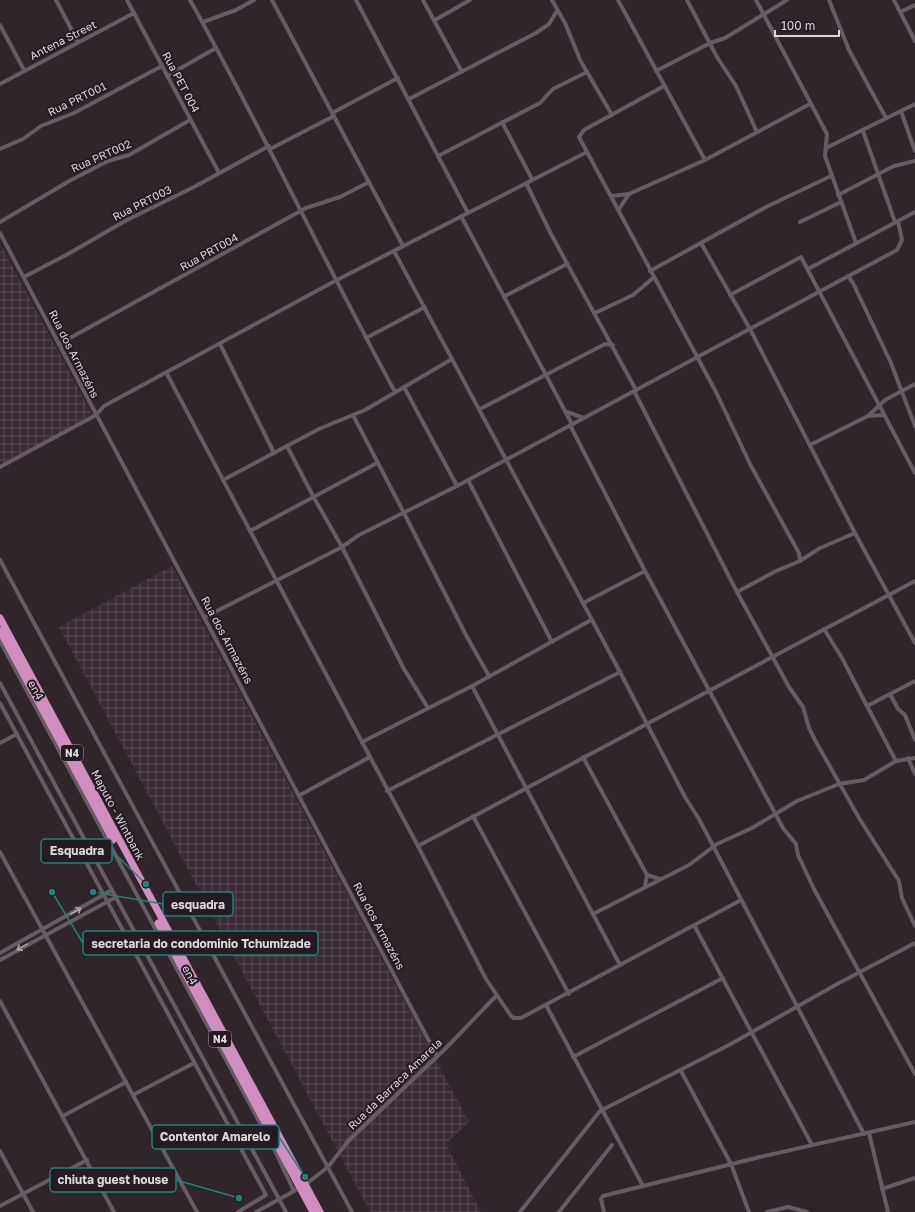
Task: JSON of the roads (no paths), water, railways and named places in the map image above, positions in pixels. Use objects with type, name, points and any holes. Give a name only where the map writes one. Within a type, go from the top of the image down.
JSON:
[{"type":"highway","name":"Maputo - Wintbank","points":[[0,618],[300,1188],[320,1212]]},
{"type":"highway","name":"Maputo - Wintbank","points":[[0,631],[313,1212]]},
{"type":"street","points":[[56,0],[78,42]]},
{"type":"street","name":"Rua PET 004","points":[[127,0],[219,173]]},
{"type":"street","points":[[190,0],[269,148],[335,281],[395,392]]},
{"type":"street","points":[[203,22],[236,10],[254,0]]},
{"type":"street","points":[[272,0],[403,246]]},
{"type":"street","points":[[356,0],[468,213]]},
{"type":"street","points":[[423,0],[462,72]]},
{"type":"street","points":[[435,20],[470,0]]},
{"type":"street","points":[[552,0],[587,72],[612,115]]},
{"type":"street","points":[[618,0],[705,160]]},
{"type":"street","points":[[687,0],[710,43],[736,86],[757,132]]},
{"type":"street","points":[[756,0],[810,104],[828,134],[825,156],[856,243]]},
{"type":"street","points":[[656,70],[710,43],[725,38],[787,0]]},
{"type":"street","points":[[829,0],[849,50],[886,118]]},
{"type":"street","points":[[894,0],[915,41]]},
{"type":"street","points":[[900,12],[915,5]]},
{"type":"street","points":[[554,19],[557,11]]},
{"type":"street","name":"Antena Street","points":[[0,84],[134,13]]},
{"type":"street","points":[[409,99],[536,33],[554,19],[561,18]]},
{"type":"street","points":[[0,25],[24,70]]},
{"type":"street","points":[[167,76],[216,48]]},
{"type":"street","name":"Rua PRT001","points":[[0,149],[17,142],[41,126],[74,113],[162,66]]},
{"type":"street","points":[[438,156],[540,103],[553,89],[587,72]]},
{"type":"street","name":"Rua PRT003","points":[[24,277],[68,254],[125,220],[333,115],[398,78]]},
{"type":"street","points":[[664,86],[580,132],[580,140],[619,209],[653,278],[728,416],[751,466],[799,553],[800,561]]},
{"type":"street","points":[[612,196],[629,194],[705,160],[810,104]]},
{"type":"street","points":[[826,148],[915,104]]},
{"type":"street","points":[[901,111],[915,150]]},
{"type":"street","name":"Rua PRT002","points":[[0,222],[76,177],[108,161],[129,155],[190,120]]},
{"type":"street","points":[[502,122],[532,179]]},
{"type":"street","points":[[205,617],[342,547],[359,535],[457,486],[820,292],[899,247],[902,240],[863,131]]},
{"type":"street","points":[[0,467],[96,415],[104,406],[167,374],[335,281],[587,152]]},
{"type":"street","points":[[838,195],[894,166],[915,161]]},
{"type":"street","points":[[650,271],[766,207],[831,176]]},
{"type":"street","name":"Rua PRT004","points":[[59,344],[310,207],[340,198],[369,182]]},
{"type":"street","points":[[526,183],[567,264],[613,345],[737,592],[774,656],[789,687],[803,707],[812,734],[839,784],[899,881],[902,898],[915,926]]},
{"type":"street","points":[[619,209],[629,194]]},
{"type":"street","points":[[800,222],[841,202]]},
{"type":"street","points":[[808,269],[915,212]]},
{"type":"street","points":[[461,216],[567,412],[571,424],[645,571],[787,834],[796,844],[798,855],[814,889],[915,1074]]},
{"type":"street","name":"Rua dos Armazéns","points":[[0,235],[24,277],[96,415],[300,795],[437,1056]]},
{"type":"street","points":[[701,243],[750,329],[855,533],[890,594],[915,643]]},
{"type":"street","points":[[394,252],[480,409],[864,1134]]},
{"type":"street","points":[[730,295],[800,257],[802,258],[915,473]]},
{"type":"street","points":[[505,296],[567,264]]},
{"type":"street","points":[[853,283],[856,272]]},
{"type":"street","points":[[848,276],[853,283],[891,363],[915,426]]},
{"type":"street","points":[[595,313],[633,295],[653,278]]},
{"type":"street","points":[[366,338],[425,307]]},
{"type":"street","points":[[604,344],[607,336]]},
{"type":"street","points":[[220,344],[274,453]]},
{"type":"street","points":[[480,409],[604,344],[613,345]]},
{"type":"street","points":[[223,480],[329,424],[353,415],[452,359]]},
{"type":"street","points":[[167,374],[496,996],[514,1018],[521,1018],[569,994],[741,900]]},
{"type":"street","points":[[868,416],[878,404],[915,384]]},
{"type":"street","points":[[404,387],[457,486]]},
{"type":"street","points":[[567,412],[584,418]]},
{"type":"street","points":[[353,415],[466,635],[489,676]]},
{"type":"street","points":[[810,445],[868,416],[884,415]]},
{"type":"street","points":[[287,446],[342,547],[404,669],[428,708]]},
{"type":"street","points":[[250,531],[377,463]]},
{"type":"street","points":[[468,480],[552,642]]},
{"type":"street","points":[[737,592],[776,571],[800,561],[820,548],[855,533]]},
{"type":"street","points":[[799,553],[807,557]]},
{"type":"street","points":[[0,560],[352,1212]]},
{"type":"street","points":[[582,603],[645,571]]},
{"type":"street","points":[[418,846],[915,581]]},
{"type":"street","points":[[362,742],[472,686],[591,620]]},
{"type":"street","points":[[824,629],[842,658],[896,761]]},
{"type":"street","name":"en4","points":[[0,641],[274,1149],[300,1188]]},
{"type":"street","points":[[388,791],[498,736],[563,700],[620,672]]},
{"type":"street","points":[[867,706],[915,681]]},
{"type":"street","points":[[0,683],[286,1212]]},
{"type":"street","points":[[472,686],[620,965]]},
{"type":"street","points":[[890,694],[898,709],[905,715],[915,740]]},
{"type":"street","points":[[0,703],[105,894],[194,1063],[266,1195],[238,1212]]},
{"type":"street","points":[[0,743],[17,734]]},
{"type":"street","points":[[300,795],[370,757]]},
{"type":"street","points":[[583,758],[647,875],[645,886]]},
{"type":"street","points":[[908,758],[915,774]]},
{"type":"street","points":[[593,914],[697,860],[712,847],[734,835],[752,828],[797,801],[839,784],[864,780],[896,761],[915,758]]},
{"type":"street","points":[[473,816],[569,994]]},
{"type":"street","points":[[0,852],[196,1212]]},
{"type":"street","points":[[647,875],[660,879]]},
{"type":"street","points":[[0,960],[112,890]]},
{"type":"street","points":[[0,953],[116,897]]},
{"type":"street","points":[[694,925],[812,1145]]},
{"type":"street","points":[[520,1212],[586,1127],[603,1110],[752,1033],[915,943]]},
{"type":"street","points":[[574,1057],[723,978]]},
{"type":"street","name":"Rua da Barraca Amarela","points":[[256,1212],[300,1188],[328,1167],[350,1140],[437,1056],[496,996]]},
{"type":"street","points":[[0,1001],[114,1212]]},
{"type":"street","points":[[546,1005],[643,1186]]},
{"type":"street","points":[[133,1095],[194,1063]]},
{"type":"street","points":[[681,1071],[730,1164],[749,1212]]},
{"type":"street","points":[[63,1116],[126,1082]]},
{"type":"street","points":[[604,1212],[602,1197],[730,1164],[915,1123]]},
{"type":"street","points":[[869,1133],[888,1212]]},
{"type":"street","points":[[559,1212],[612,1145]]},
{"type":"street","points":[[0,1151],[33,1212]]},
{"type":"street","points":[[0,1206],[87,1160]]},
{"type":"street","points":[[882,1189],[915,1178]]},
{"type":"street","points":[[767,1212],[788,1207],[807,1212]]},
{"type":"place","name":"Esquadra","points":[[146,884]]},
{"type":"place","name":"secretaria do condominio Tchumizade","points":[[52,892]]},
{"type":"place","name":"esquadra","points":[[93,892]]},
{"type":"place","name":"Contentor Amarelo","points":[[305,1177]]},
{"type":"place","name":"chiuta guest house","points":[[239,1198]]}]
